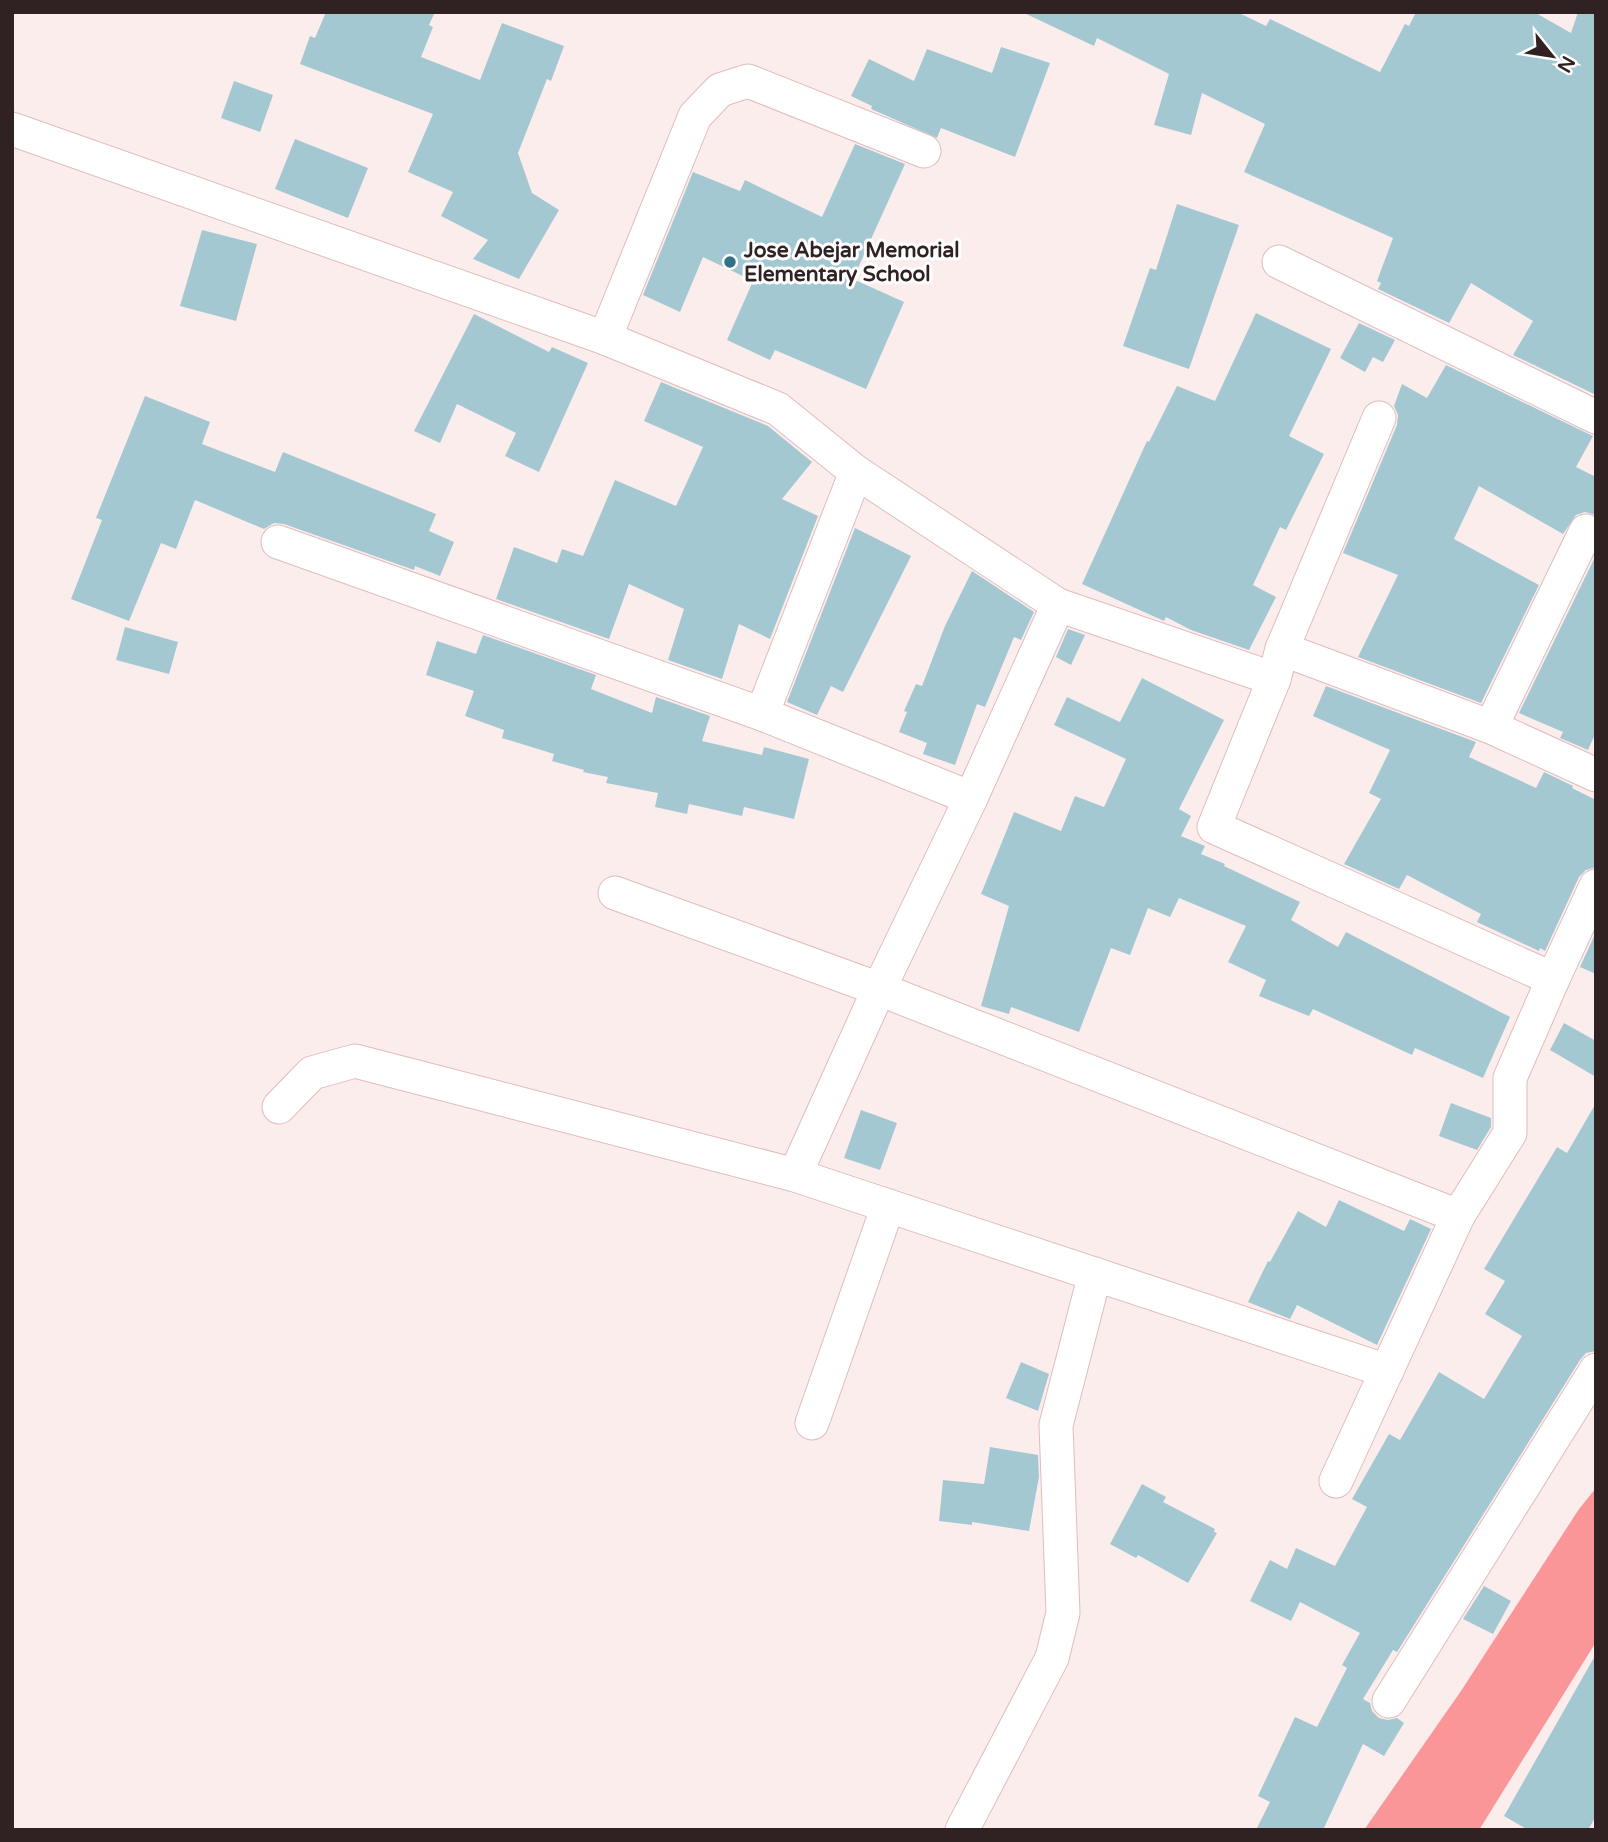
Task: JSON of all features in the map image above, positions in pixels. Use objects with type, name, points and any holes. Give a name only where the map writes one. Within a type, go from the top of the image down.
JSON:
[{"type":"street","points":[[605,338],[695,116],[720,90],[748,81],[924,151]]},
{"type":"street","points":[[12,129],[605,338],[778,409],[856,472],[1058,605],[1278,664],[1491,727],[1596,775]]},
{"type":"street","points":[[1279,262],[1596,417]]},
{"type":"street","points":[[1379,418],[1214,827],[1553,979]]},
{"type":"street","points":[[762,714],[856,472]]},
{"type":"street","points":[[1491,727],[1586,531]]},
{"type":"street","points":[[278,542],[762,714],[971,799]]},
{"type":"street","points":[[795,1175],[879,989],[971,799],[1058,605]]},
{"type":"street","points":[[1336,1482],[1458,1216],[1510,1133],[1510,1078],[1596,886]]},
{"type":"street","points":[[615,893],[879,989],[1458,1216]]},
{"type":"street","points":[[279,1107],[312,1073],[355,1061],[795,1175],[1387,1371]]},
{"type":"street","points":[[812,1423],[888,1206]]},
{"type":"street","points":[[962,1830],[1052,1658],[1063,1613],[1056,1424],[1094,1275]]},
{"type":"street","points":[[1389,1701],[1596,1370]]},
{"type":"shaded area","points":[[1596,1488],[1596,1642],[1479,1830],[1364,1830],[1461,1691],[1579,1509]]},
{"type":"building","points":[[326,12],[435,12],[429,25],[433,27],[421,57],[480,80],[502,23],[564,46],[551,81],[547,79],[518,153],[532,193],[559,210],[519,279],[473,259],[488,240],[441,216],[453,192],[408,172],[433,114],[300,64],[310,36],[315,38]]},
{"type":"building","points":[[1022,12],[1237,12],[1266,26],[1270,19],[1380,72],[1405,24],[1409,26],[1416,12],[1534,12],[1571,33],[1578,12],[1596,12],[1596,395],[1513,355],[1533,321],[1471,283],[1449,323],[1378,289],[1381,283],[1377,281],[1393,238],[1244,172],[1265,124],[1202,93],[1191,135],[1154,125],[1169,74],[1097,38],[1094,46]]},
{"type":"building","points":[[1001,47],[1050,63],[1015,157],[941,128],[937,138],[871,109],[872,106],[851,96],[869,59],[914,81],[927,49],[992,73]]},
{"type":"building","points":[[234,81],[273,95],[260,132],[221,118]]},
{"type":"building","points":[[295,139],[368,168],[348,218],[275,189]]},
{"type":"building","points":[[855,144],[905,164],[853,279],[904,302],[866,389],[775,350],[770,360],[727,340],[753,281],[703,257],[680,312],[643,295],[693,172],[740,191],[745,180],[822,217]]},
{"type":"building","points":[[1177,204],[1239,225],[1189,369],[1123,346],[1150,268],[1156,270]]},
{"type":"building","points":[[202,230],[257,244],[236,321],[180,306]]},
{"type":"building","points":[[1256,313],[1331,349],[1289,436],[1324,454],[1286,530],[1280,527],[1253,585],[1276,597],[1249,650],[1191,630],[1166,617],[1164,621],[1082,584],[1147,441],[1149,442],[1177,386],[1215,401]]},
{"type":"building","points":[[474,314],[549,352],[552,347],[588,363],[539,472],[505,456],[516,433],[457,404],[440,443],[414,431]]},
{"type":"building","points":[[1359,323],[1395,340],[1383,362],[1373,357],[1365,372],[1340,358]]},
{"type":"building","points":[[1446,365],[1593,436],[1576,467],[1596,477],[1596,515],[1585,512],[1576,515],[1563,534],[1479,486],[1454,539],[1539,585],[1481,703],[1358,657],[1398,575],[1343,553],[1397,425],[1398,415],[1394,406],[1402,384],[1427,398]]},
{"type":"building","points":[[661,382],[768,426],[812,462],[782,499],[818,516],[770,639],[739,624],[722,679],[668,660],[684,609],[629,584],[609,639],[496,599],[514,547],[557,563],[562,549],[583,556],[615,480],[676,506],[703,447],[644,421]]},
{"type":"building","points":[[145,396],[210,422],[202,444],[275,472],[283,452],[436,514],[429,531],[454,542],[440,576],[415,566],[414,570],[284,524],[274,523],[264,529],[195,500],[176,549],[161,543],[129,621],[71,599],[102,520],[96,518]]},
{"type":"building","points":[[855,528],[911,556],[843,692],[831,686],[817,715],[787,702]]},
{"type":"building","points":[[1596,555],[1596,732],[1588,750],[1560,738],[1563,732],[1519,713]]},
{"type":"building","points":[[972,571],[1034,612],[1021,640],[1014,637],[985,707],[977,704],[955,765],[923,754],[927,743],[899,732],[907,712],[904,711],[916,684],[922,686],[945,626]]},
{"type":"building","points":[[125,627],[178,642],[169,674],[116,660]]},
{"type":"building","points":[[1068,629],[1085,635],[1071,665],[1056,657]]},
{"type":"building","points":[[483,635],[596,675],[591,689],[652,713],[656,697],[710,716],[702,741],[762,755],[764,747],[809,759],[794,819],[744,807],[742,816],[689,804],[687,814],[655,807],[658,793],[606,783],[608,777],[552,761],[554,754],[502,738],[504,730],[465,716],[474,691],[426,675],[437,641],[476,654]]},
{"type":"building","points":[[1142,678],[1224,720],[1179,809],[1191,816],[1181,836],[1205,846],[1201,854],[1300,902],[1291,920],[1338,947],[1346,932],[1510,1017],[1483,1078],[1415,1048],[1412,1055],[1313,1009],[1309,1016],[1259,996],[1266,980],[1228,962],[1246,926],[1179,898],[1170,917],[1148,908],[1130,955],[1111,948],[1079,1032],[1011,1007],[1009,1014],[981,1006],[1009,906],[981,894],[1014,812],[1061,831],[1075,796],[1104,807],[1126,759],[1054,725],[1067,697],[1120,722]]},
{"type":"building","points":[[1326,686],[1476,742],[1469,757],[1536,788],[1544,772],[1596,800],[1596,867],[1586,870],[1579,877],[1545,951],[1540,948],[1539,951],[1477,922],[1481,914],[1407,875],[1399,889],[1344,864],[1381,799],[1369,793],[1390,750],[1313,716]]},
{"type":"building","points":[[1596,932],[1596,974],[1580,967]]},
{"type":"building","points":[[1564,1023],[1596,1041],[1596,1077],[1550,1050]]},
{"type":"building","points":[[1451,1103],[1491,1118],[1491,1127],[1477,1150],[1439,1136]]},
{"type":"building","points":[[1596,1103],[1596,1351],[1586,1353],[1580,1360],[1397,1652],[1393,1650],[1363,1699],[1370,1703],[1372,1711],[1379,1718],[1397,1718],[1404,1723],[1384,1756],[1363,1744],[1323,1830],[1256,1830],[1270,1802],[1258,1796],[1295,1717],[1317,1727],[1347,1668],[1342,1665],[1360,1633],[1300,1602],[1291,1621],[1250,1601],[1270,1560],[1287,1569],[1296,1548],[1335,1566],[1367,1507],[1352,1499],[1389,1434],[1400,1440],[1439,1372],[1484,1399],[1522,1336],[1485,1314],[1505,1281],[1484,1269],[1557,1147],[1567,1153]]},
{"type":"building","points":[[861,1110],[897,1123],[880,1170],[844,1158]]},
{"type":"building","points":[[1339,1200],[1404,1231],[1410,1219],[1431,1229],[1377,1345],[1297,1305],[1290,1319],[1248,1302],[1268,1261],[1270,1262],[1298,1211],[1326,1227]]},
{"type":"building","points":[[1021,1362],[1049,1374],[1038,1411],[1006,1398]]},
{"type":"building","points":[[990,1447],[1038,1455],[1039,1477],[1029,1531],[972,1522],[972,1525],[939,1521],[943,1480],[984,1484]]},
{"type":"building","points":[[1142,1484],[1166,1497],[1163,1502],[1215,1529],[1214,1532],[1217,1533],[1188,1583],[1138,1555],[1136,1558],[1110,1544]]},
{"type":"building","points":[[1484,1586],[1511,1601],[1493,1634],[1463,1619]]},
{"type":"building","points":[[1596,1654],[1596,1816],[1588,1830],[1528,1830],[1504,1816]]},
{"type":"place","name":"Jose Abejar Memorial Elementary School","points":[[730,262]]}]
